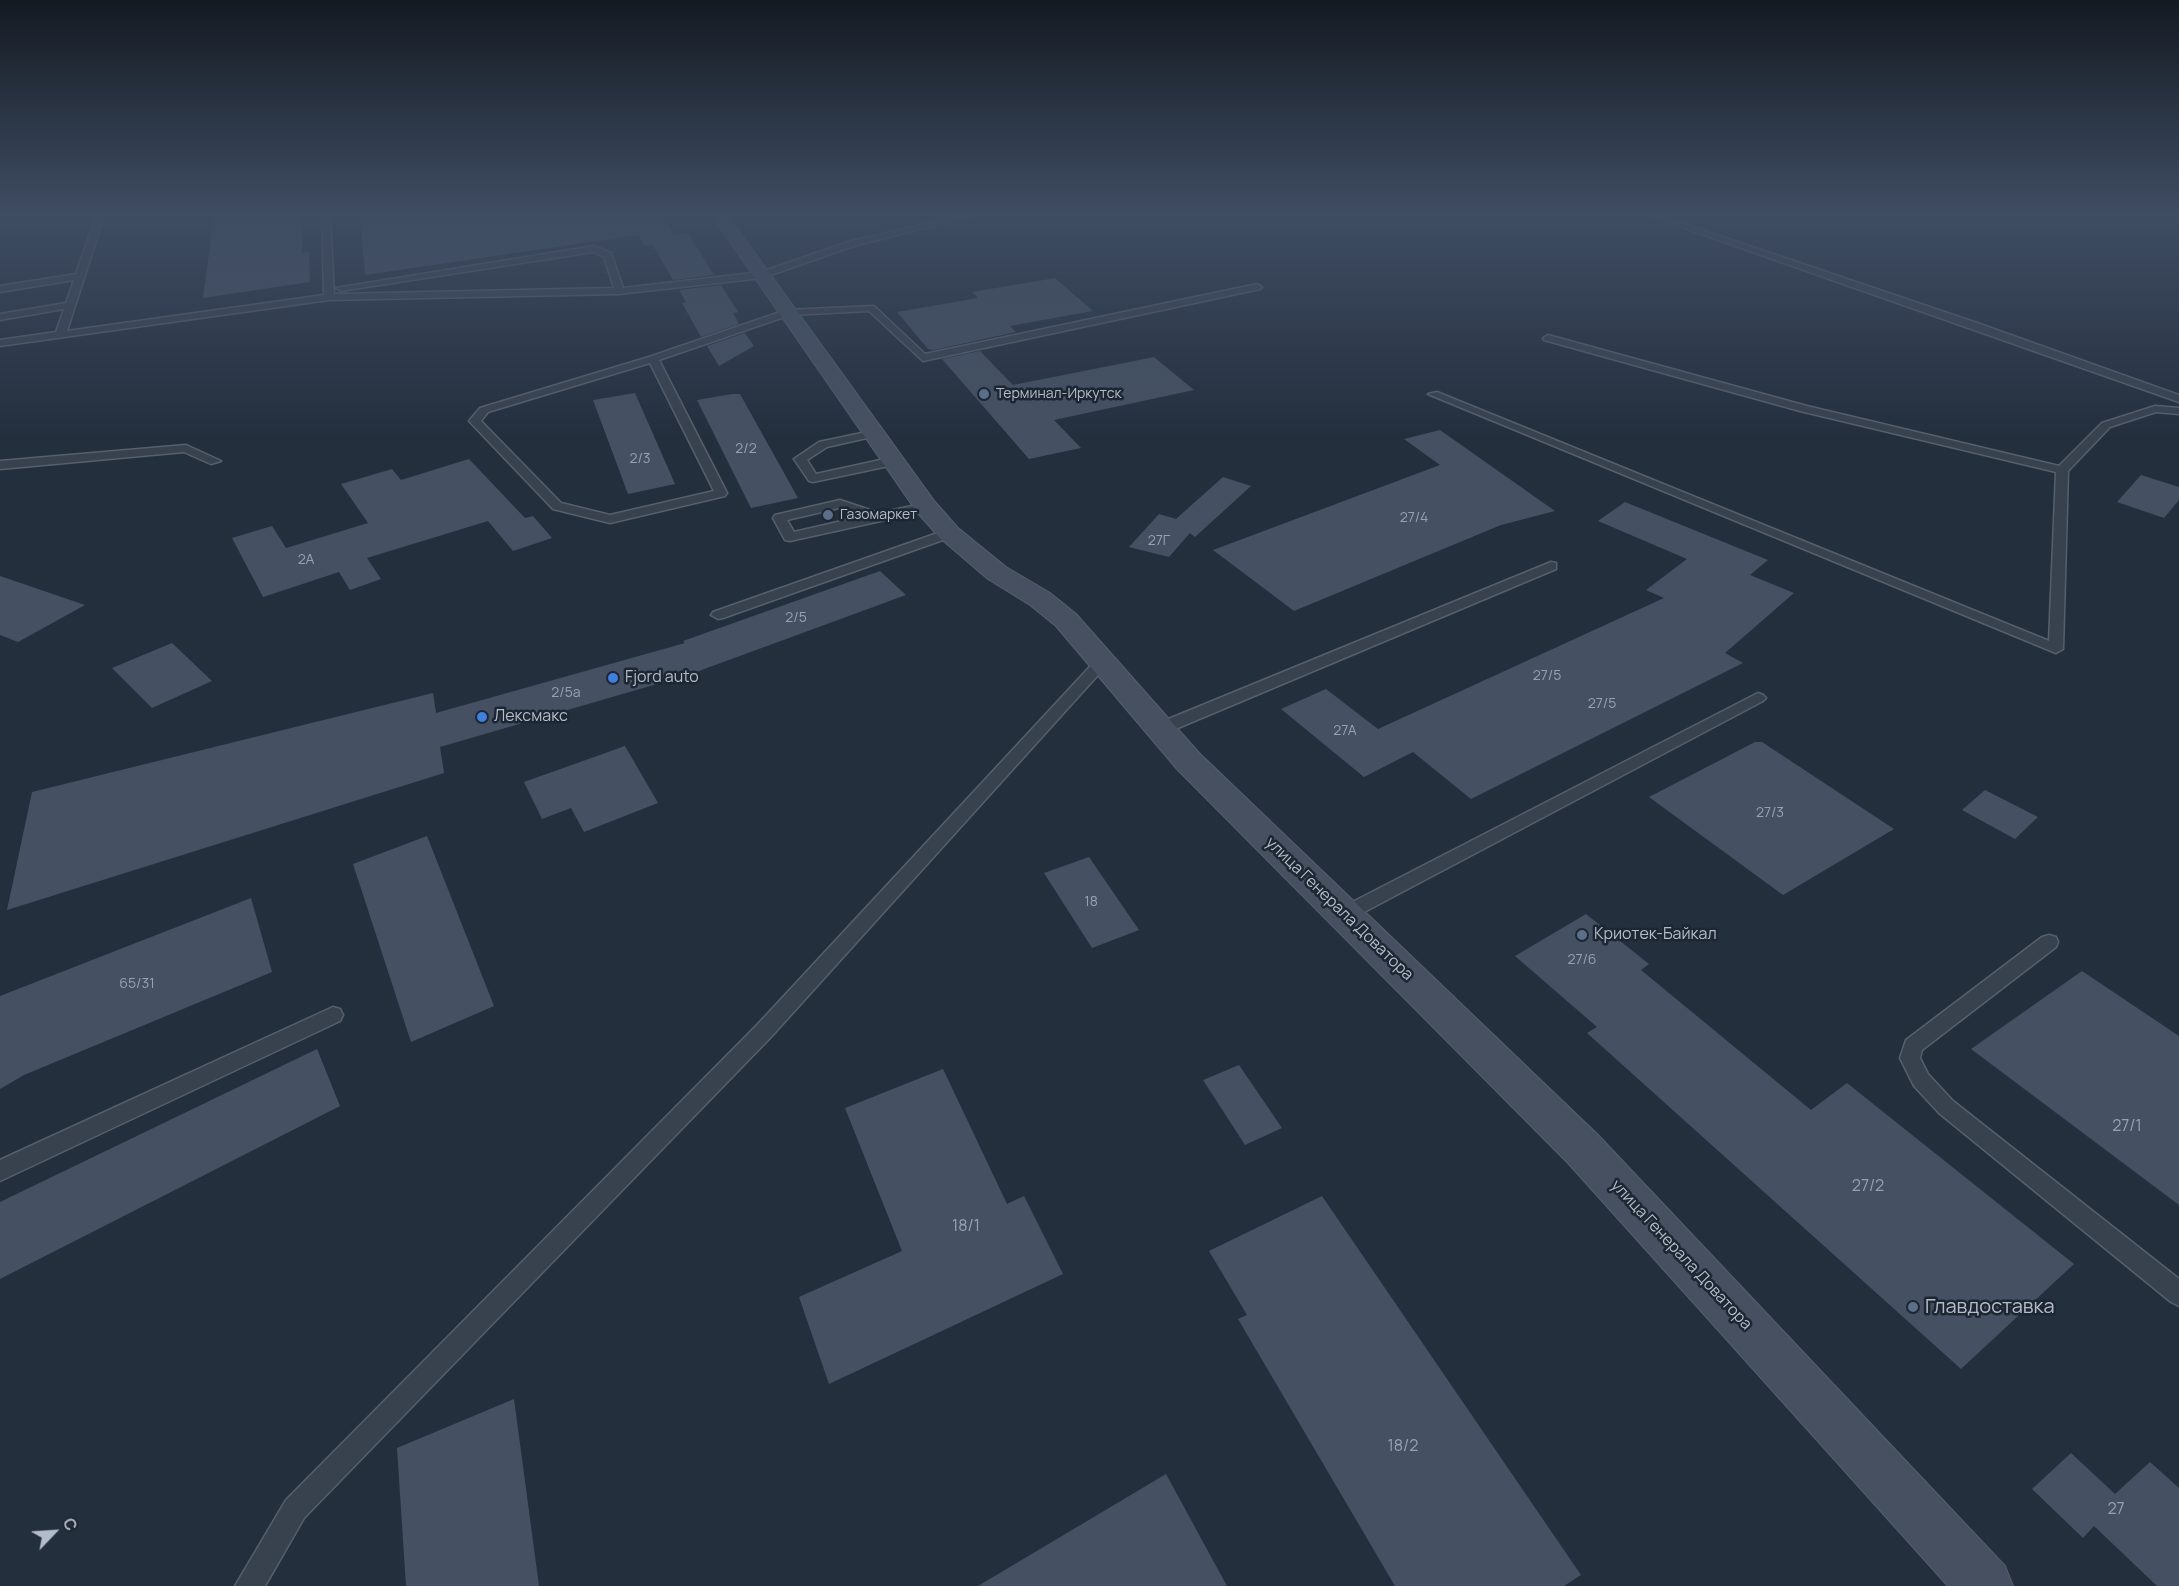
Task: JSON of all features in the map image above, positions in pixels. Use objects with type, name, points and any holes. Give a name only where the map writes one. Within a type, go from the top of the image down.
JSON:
[{"type":"street","name":"улица Генерала Доватора","points":[[773,290],[938,520],[997,573],[1040,599],[1066,620],[1188,761],[1583,1149],[1985,1586]]},
{"type":"lane","points":[[61,333],[76,290]]},
{"type":"lane","points":[[0,343],[347,290]]},
{"type":"lane","points":[[329,293],[628,290]]},
{"type":"lane","points":[[653,359],[721,492],[610,519],[557,506],[475,421],[484,410],[653,359],[789,312],[871,308],[923,358],[1243,290]]},
{"type":"lane","points":[[1866,290],[2179,399]]},
{"type":"lane","points":[[0,317],[71,305]]},
{"type":"lane","points":[[1548,338],[1627,363],[1870,426],[2062,470]]},
{"type":"lane","points":[[1434,394],[2056,650],[2062,470],[2106,424],[2155,409],[2179,411]]},
{"type":"lane","points":[[823,444],[885,447],[813,478],[800,459],[823,444]]},
{"type":"lane","points":[[0,465],[186,448],[215,461]]},
{"type":"lane","points":[[878,517],[840,504],[779,518],[790,537],[878,517],[938,520]]},
{"type":"lane","points":[[718,615],[938,520]]},
{"type":"lane","points":[[1160,729],[1551,566]]},
{"type":"lane","points":[[249,1586],[295,1509],[764,1031],[1102,662]]},
{"type":"lane","points":[[1345,914],[1758,698]]},
{"type":"lane","points":[[2049,942],[1913,1046],[1910,1058],[1921,1080],[1946,1107],[2179,1294]]},
{"type":"lane","points":[[0,1171],[333,1015]]},
{"type":"building","points":[[204,290],[256,290],[203,298]]},
{"type":"building","points":[[679,290],[724,290],[738,312],[733,313],[739,324],[701,337],[682,303],[686,302]]},
{"type":"building","points":[[1069,290],[1093,311],[1010,326],[1016,332],[934,350],[928,349],[897,312],[978,298],[972,292]]},
{"type":"building","points":[[745,333],[754,346],[719,366],[707,346]]},
{"type":"building","points":[[980,351],[1013,385],[1154,357],[1194,390],[1054,420],[1081,448],[1029,459],[942,359]]},
{"type":"building","points":[[635,393],[675,484],[628,494],[593,400]]},
{"type":"building","points":[[740,394],[798,498],[751,508],[697,400]]},
{"type":"building","points":[[1440,430],[1555,511],[1501,525],[1294,611],[1213,550],[1440,465],[1404,439]]},
{"type":"building","points":[[469,459],[525,518],[533,516],[552,538],[513,551],[488,521],[367,558],[381,579],[350,590],[339,572],[263,597],[232,538],[272,526],[286,548],[368,523],[341,484],[392,469],[401,480]]},
{"type":"building","points":[[2141,475],[2179,487],[2179,500],[2164,518],[2117,502]]},
{"type":"building","points":[[1223,477],[1251,486],[1195,537],[1190,533],[1169,557],[1129,547],[1159,514],[1176,519]]},
{"type":"building","points":[[1625,502],[1768,560],[1750,575],[1794,593],[1725,653],[1743,663],[1471,799],[1413,752],[1364,777],[1281,709],[1326,689],[1378,729],[1664,598],[1646,590],[1687,559],[1598,521]]},
{"type":"building","points":[[880,571],[906,595],[688,675],[440,747],[444,773],[7,910],[32,792],[433,693],[436,713],[685,643],[683,641]]},
{"type":"building","points":[[0,576],[85,605],[18,642],[0,635]]},
{"type":"building","points":[[172,643],[212,681],[152,708],[112,668]]},
{"type":"building","points":[[1755,742],[1762,742],[1894,829],[1783,895],[1649,797]]},
{"type":"building","points":[[625,746],[658,803],[584,832],[571,808],[542,819],[524,782]]},
{"type":"building","points":[[1985,790],[2038,817],[2015,839],[1962,810]]},
{"type":"building","points":[[427,836],[494,1006],[411,1042],[353,864]]},
{"type":"building","points":[[1089,857],[1139,930],[1092,948],[1044,873]]},
{"type":"building","points":[[251,898],[272,972],[24,1075],[0,1089],[0,996]]},
{"type":"building","points":[[1586,914],[1649,964],[1641,970],[1811,1110],[1847,1083],[2074,1264],[1961,1369],[1587,1033],[1597,1027],[1515,956]]},
{"type":"building","points":[[2082,971],[2179,1036],[2179,1205],[1971,1049]]},
{"type":"building","points":[[317,1049],[340,1106],[0,1279],[0,1202]]},
{"type":"building","points":[[1239,1065],[1282,1128],[1245,1145],[1203,1080]]},
{"type":"building","points":[[943,1069],[1007,1204],[1024,1196],[1063,1274],[829,1384],[799,1297],[902,1251],[845,1108]]},
{"type":"building","points":[[1322,1196],[1581,1575],[1564,1586],[1395,1586],[1238,1319],[1247,1315],[1209,1251]]},
{"type":"building","points":[[514,1399],[539,1586],[406,1586],[397,1448]]},
{"type":"building","points":[[2071,1453],[2115,1494],[2150,1462],[2179,1488],[2179,1586],[2157,1586],[2094,1526],[2083,1538],[2032,1489]]},
{"type":"building","points":[[1166,1474],[1227,1586],[978,1586]]},
{"type":"place","name":"Терминал-Иркутск","points":[[984,394]]},
{"type":"place","name":"Газомаркет","points":[[828,515]]},
{"type":"place","name":"Fjord auto","points":[[613,678]]},
{"type":"place","name":"Лексмакс","points":[[482,717]]},
{"type":"place","name":"Криотек-Байкал","points":[[1582,935]]},
{"type":"place","name":"Главдоставка","points":[[1913,1307]]}]
